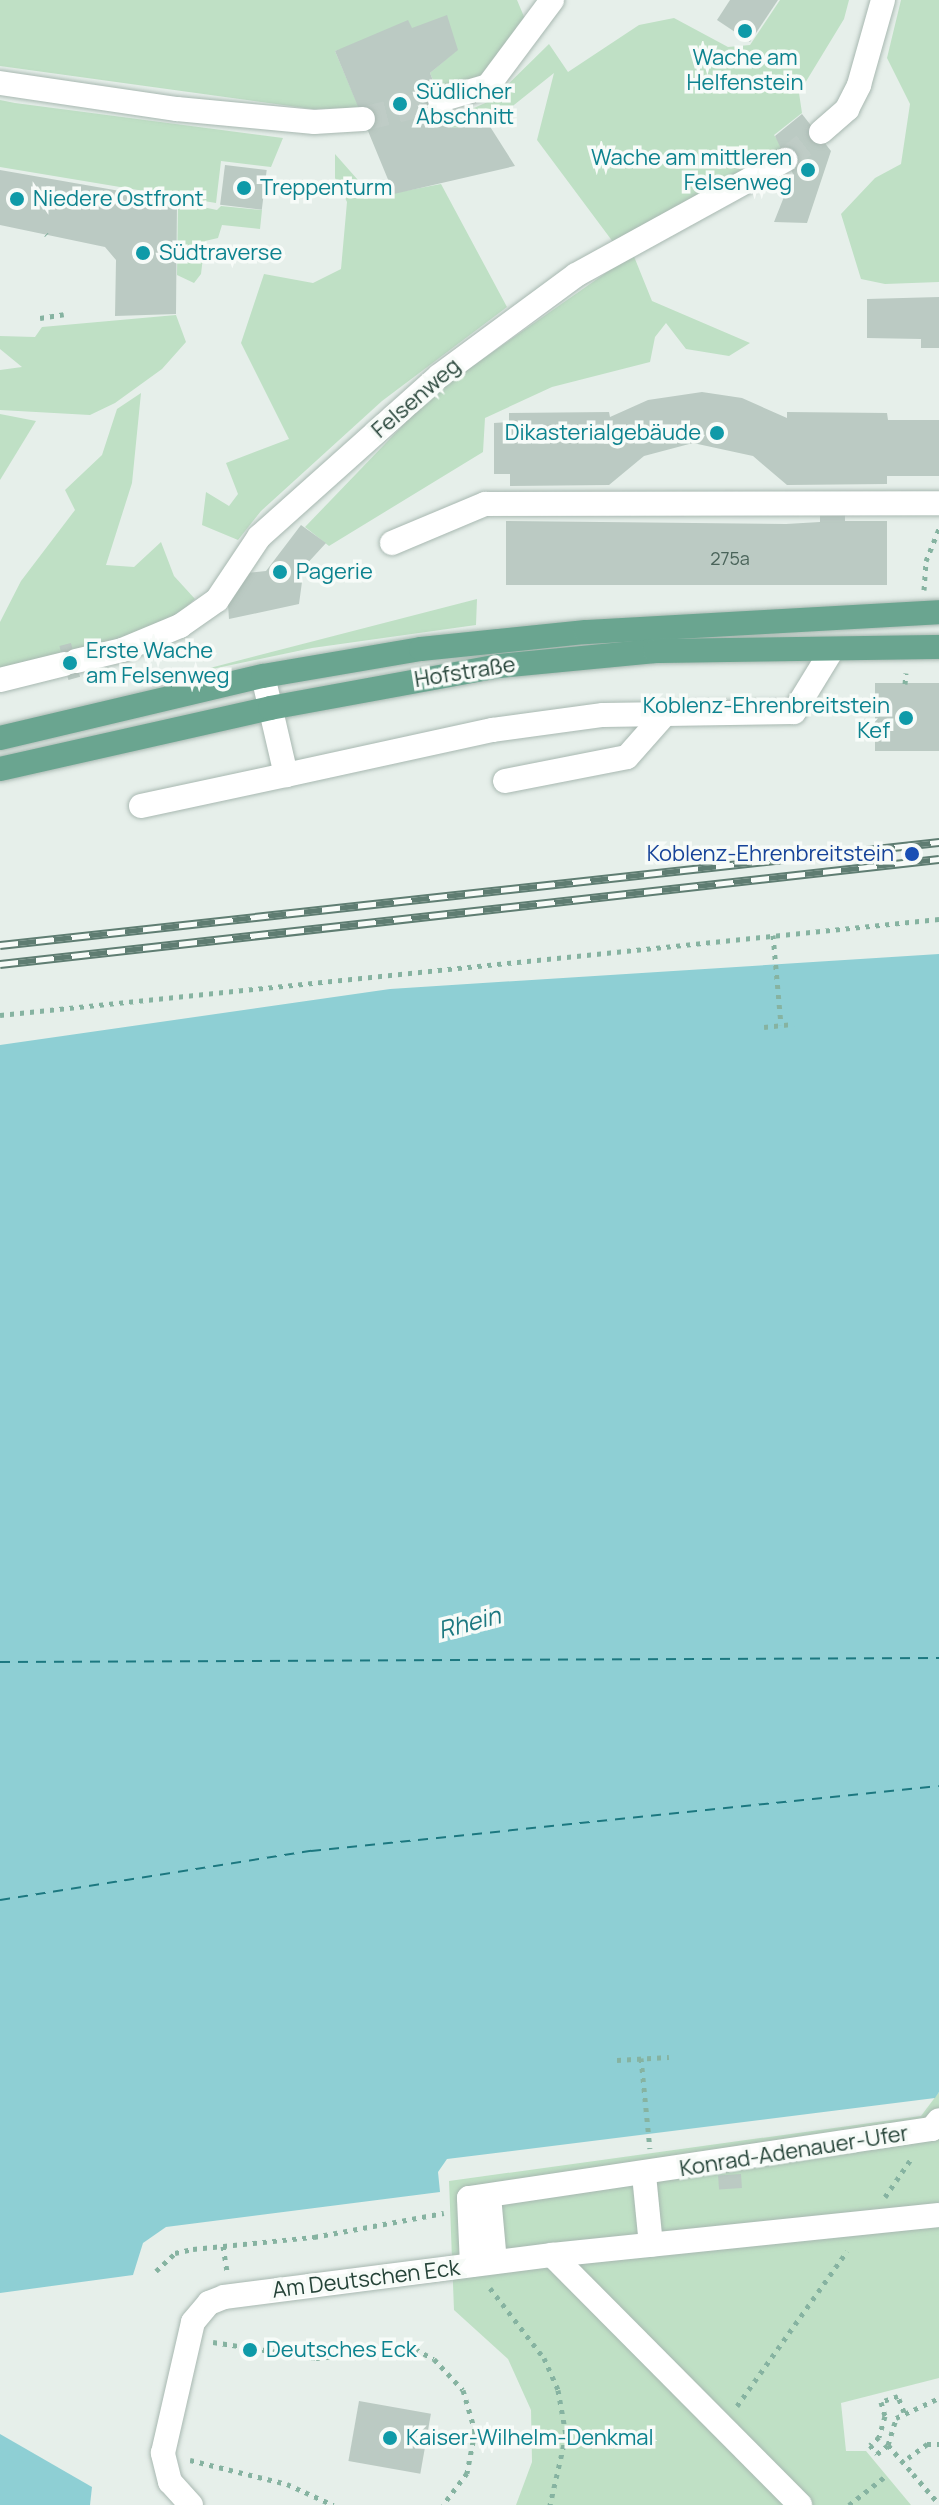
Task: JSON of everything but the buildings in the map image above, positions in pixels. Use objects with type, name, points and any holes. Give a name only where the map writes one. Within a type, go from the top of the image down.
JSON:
[{"type":"main road","name":"Hofstraße","points":[[0,738],[263,676],[503,638],[932,602]]},
{"type":"main road","name":"Hofstraße","points":[[0,769],[270,708],[439,675],[548,660],[655,651],[939,647]]},
{"type":"street","points":[[440,100],[488,86],[552,0]]},
{"type":"street","points":[[821,132],[847,109],[859,85],[883,0]]},
{"type":"street","points":[[0,83],[177,109],[314,122],[363,119]]},
{"type":"street","name":"Felsenweg","points":[[0,680],[122,650],[180,626],[217,600],[259,537],[439,376],[576,275],[785,160]]},
{"type":"street","points":[[392,543],[485,504],[939,503]]},
{"type":"street","points":[[141,806],[493,730],[603,715],[794,712],[832,650]]},
{"type":"street","points":[[263,676],[286,775]]},
{"type":"street","points":[[505,781],[627,757],[665,714]]},
{"type":"street","name":"Konrad-Adenauer-Ufer","points":[[483,2264],[489,2196],[648,2174],[936,2124]]},
{"type":"street","points":[[648,2174],[651,2245]]},
{"type":"street","points":[[483,2264],[939,2215]]},
{"type":"street","points":[[552,2255],[800,2505]]},
{"type":"street","name":"Am Deutschen Eck","points":[[163,2453],[188,2338],[198,2312],[228,2285],[483,2264]]},
{"type":"street","points":[[163,2453],[170,2482],[191,2505]]},
{"type":"path","points":[[40,318],[64,314]]},
{"type":"path","points":[[932,602],[926,561],[939,529]]},
{"type":"path","points":[[0,1015],[939,919]]},
{"type":"path","points":[[773,935],[781,1025]]},
{"type":"path","points":[[764,1027],[794,1024]]},
{"type":"path","points":[[617,2060],[669,2057]]},
{"type":"path","points":[[641,2058],[648,2174]]},
{"type":"path","points":[[723,2426],[936,2124]]},
{"type":"path","points":[[156,2271],[175,2253],[314,2237],[451,2211]]},
{"type":"path","points":[[223,2246],[228,2285]]},
{"type":"path","name":"Am Deutschen Eck","points":[[483,2264],[544,2358],[558,2390],[566,2435],[550,2505]]},
{"type":"path","points":[[188,2338],[316,2358],[415,2349],[434,2359],[463,2390],[475,2431],[467,2473],[443,2505]]},
{"type":"path","points":[[904,2412],[898,2396],[881,2402],[885,2416],[879,2437],[870,2445],[877,2454],[888,2445],[896,2418],[939,2398]]},
{"type":"path","points":[[908,2458],[927,2444],[939,2444]]},
{"type":"path","points":[[888,2445],[939,2504]]},
{"type":"path","points":[[163,2453],[287,2484],[333,2505]]},
{"type":"path","points":[[849,2505],[887,2475]]},
{"type":"green space","points":[[0,0],[517,0],[525,19],[480,78],[437,90],[430,73],[457,50],[412,28],[335,51],[359,108],[312,109],[0,66]]},
{"type":"green space","points":[[780,0],[849,0],[844,19],[799,93],[802,113],[774,135],[785,150],[613,242],[537,140],[554,73],[489,125],[452,128],[449,119],[492,100],[549,44],[568,72],[639,25],[674,18],[728,47],[750,45]]},
{"type":"green space","points":[[901,0],[939,0],[939,282],[885,284],[861,279],[841,214],[875,178],[901,164],[910,104],[887,58]]},
{"type":"green space","points":[[0,100],[283,138],[271,167],[221,161],[216,203],[0,167]]},
{"type":"green space","points":[[335,154],[365,188],[389,182],[394,193],[441,184],[507,307],[382,401],[261,511],[238,540],[202,525],[206,492],[229,506],[238,494],[226,463],[289,439],[241,343],[264,274],[313,283],[341,269],[347,202],[335,178]]},
{"type":"green space","points":[[178,202],[217,210],[221,206],[262,210],[260,229],[222,225],[218,238],[205,241],[201,274],[194,283],[177,275]]},
{"type":"green space","points":[[633,254],[652,301],[750,343],[729,356],[686,349],[666,323],[655,337],[650,362],[552,387],[485,418],[483,452],[329,546],[305,527],[434,393]]},
{"type":"green space","points":[[176,315],[186,342],[162,369],[115,403],[90,415],[0,410],[0,370],[22,367],[0,349],[0,336],[35,337],[42,327]]},
{"type":"green space","points":[[141,393],[132,483],[106,565],[134,567],[161,542],[174,576],[195,599],[176,616],[125,637],[0,669],[0,622],[21,581],[75,510],[65,490],[102,455],[117,409]]},
{"type":"green space","points":[[0,414],[36,421],[0,480]]},
{"type":"green space","points":[[477,599],[476,625],[312,648],[179,676]]},
{"type":"green space","points":[[939,2092],[939,2378],[841,2403],[846,2451],[866,2451],[911,2505],[516,2505],[532,2462],[531,2410],[508,2359],[454,2310],[449,2181],[921,2116]]},
{"type":"water","name":"Rhein","points":[[939,954],[939,2092],[935,2098],[447,2159],[438,2172],[440,2192],[166,2227],[143,2243],[133,2275],[0,2293],[0,1045],[390,989]]},
{"type":"water","points":[[0,2434],[92,2487],[90,2505],[0,2505]]},
{"type":"ferry route","points":[[0,1662],[939,1658]]},
{"type":"ferry route","points":[[0,1900],[311,1851],[939,1786]]},
{"type":"tunnel","points":[[363,119],[440,100]]},
{"type":"tunnel","points":[[785,160],[821,132]]},
{"type":"railway","points":[[0,945],[939,842]]},
{"type":"railway","points":[[0,964],[939,859]]},
{"type":"place","name":"Wache am Helfenstein","points":[[745,31]]},
{"type":"place","name":"Südlicher Abschnitt","points":[[400,104]]},
{"type":"place","name":"Wache am mittleren Felsenweg","points":[[808,170]]},
{"type":"place","name":"Treppenturm","points":[[244,188]]},
{"type":"place","name":"Niedere Ostfront","points":[[17,199]]},
{"type":"place","name":"Südtraverse","points":[[143,253]]},
{"type":"place","name":"Dikasterialgebäude","points":[[717,433]]},
{"type":"place","name":"Pagerie","points":[[280,572]]},
{"type":"place","name":"Erste Wache am Felsenweg","points":[[70,663]]},
{"type":"place","name":"Koblenz-Ehrenbreitstein Kef","points":[[906,718]]},
{"type":"place","name":"Koblenz-Ehrenbreitstein","points":[[912,854]]},
{"type":"place","name":"Deutsches Eck","points":[[250,2350]]},
{"type":"place","name":"Kaiser-Wilhelm-Denkmal","points":[[390,2438]]}]
